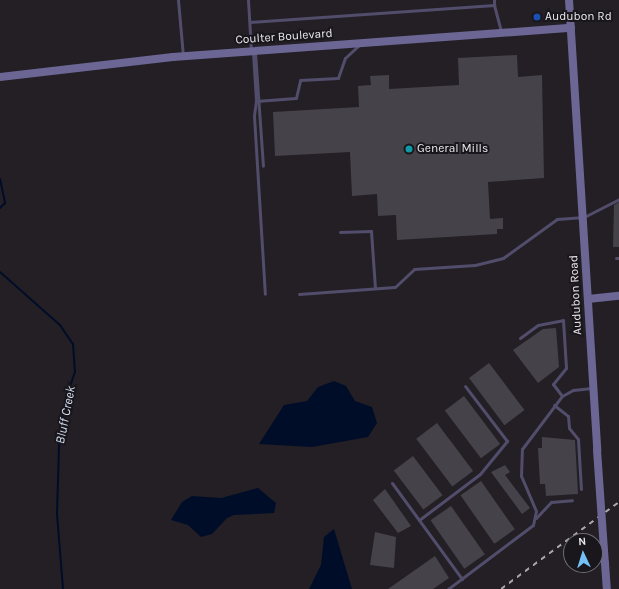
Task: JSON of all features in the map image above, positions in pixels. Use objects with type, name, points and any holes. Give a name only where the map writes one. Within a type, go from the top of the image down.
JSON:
[{"type":"street","name":"Audubon Road","points":[[569,0],[607,589]]},
{"type":"street","name":"Coulter Boulevard","points":[[0,77],[183,56],[570,28]]},
{"type":"street","points":[[588,300],[619,296]]},
{"type":"lane","points":[[178,0],[183,56]]},
{"type":"lane","points":[[248,0],[263,166]]},
{"type":"lane","points":[[494,0],[500,32]]},
{"type":"lane","points":[[250,22],[494,5]]},
{"type":"lane","points":[[257,101],[296,98],[300,80],[338,78],[345,58],[361,43]]},
{"type":"lane","points":[[257,101],[254,116],[266,294]]},
{"type":"lane","points":[[299,294],[395,287],[414,269],[475,265],[503,258],[557,219],[584,217],[619,199]]},
{"type":"lane","points":[[340,232],[371,231],[375,288]]},
{"type":"lane","points":[[520,338],[538,325],[563,320],[566,368],[553,384],[562,396]]},
{"type":"lane","points":[[419,520],[480,474],[507,441],[465,386]]},
{"type":"lane","points":[[536,518],[535,504],[521,476],[520,458],[526,441],[562,396],[573,390],[593,387]]},
{"type":"lane","points":[[554,405],[568,416],[569,428],[578,439],[581,489]]},
{"type":"lane","points":[[392,483],[462,579]]},
{"type":"lane","points":[[448,589],[529,530],[536,518],[551,502],[572,500]]},
{"type":"water","points":[[334,381],[346,386],[355,401],[372,407],[377,423],[368,437],[312,447],[259,444],[284,405],[307,401],[318,387]]},
{"type":"water","points":[[258,488],[276,503],[274,513],[234,515],[227,518],[212,534],[201,537],[188,525],[171,520],[182,502],[192,496],[221,498]]},
{"type":"water","points":[[334,529],[352,589],[309,589],[321,565],[324,537]]},
{"type":"building","name":"General Mills","points":[[517,55],[518,77],[542,75],[544,178],[488,182],[490,219],[503,218],[503,229],[497,229],[497,234],[397,240],[396,215],[378,216],[377,194],[352,196],[350,152],[275,156],[273,112],[359,107],[358,86],[371,85],[370,76],[389,75],[389,89],[459,85],[458,58]]},
{"type":"building","points":[[619,202],[619,247],[613,247],[614,205]]},
{"type":"building","points":[[556,328],[559,367],[538,383],[513,350],[543,329]]},
{"type":"building","points":[[489,363],[525,410],[505,425],[469,378]]},
{"type":"building","points":[[464,396],[500,444],[481,458],[445,410]]},
{"type":"building","points":[[437,423],[473,471],[452,487],[416,439]]},
{"type":"building","points":[[542,437],[575,440],[578,494],[546,496],[545,484],[540,484],[538,448],[542,448]]},
{"type":"building","points":[[413,456],[442,495],[423,510],[394,470]]},
{"type":"building","points":[[505,465],[510,472],[505,475],[530,508],[522,514],[491,472]]},
{"type":"building","points":[[481,481],[515,529],[494,544],[461,495]]},
{"type":"building","points":[[385,489],[411,526],[398,533],[373,500]]},
{"type":"building","points":[[451,506],[485,554],[464,569],[431,520]]},
{"type":"building","points":[[375,532],[396,537],[394,568],[370,565]]},
{"type":"building","points":[[435,556],[449,578],[433,589],[388,589]]},
{"type":"waterway","points":[[0,179],[5,203],[0,208]]},
{"type":"waterway","name":"Bluff Creek","points":[[0,272],[60,325],[73,344],[75,372],[67,395],[59,446],[57,514],[63,589]]},
{"type":"railway","points":[[501,589],[619,502]]},
{"type":"place","name":"Audubon Rd","points":[[537,17]]},
{"type":"place","name":"General Mills","points":[[409,149]]}]
